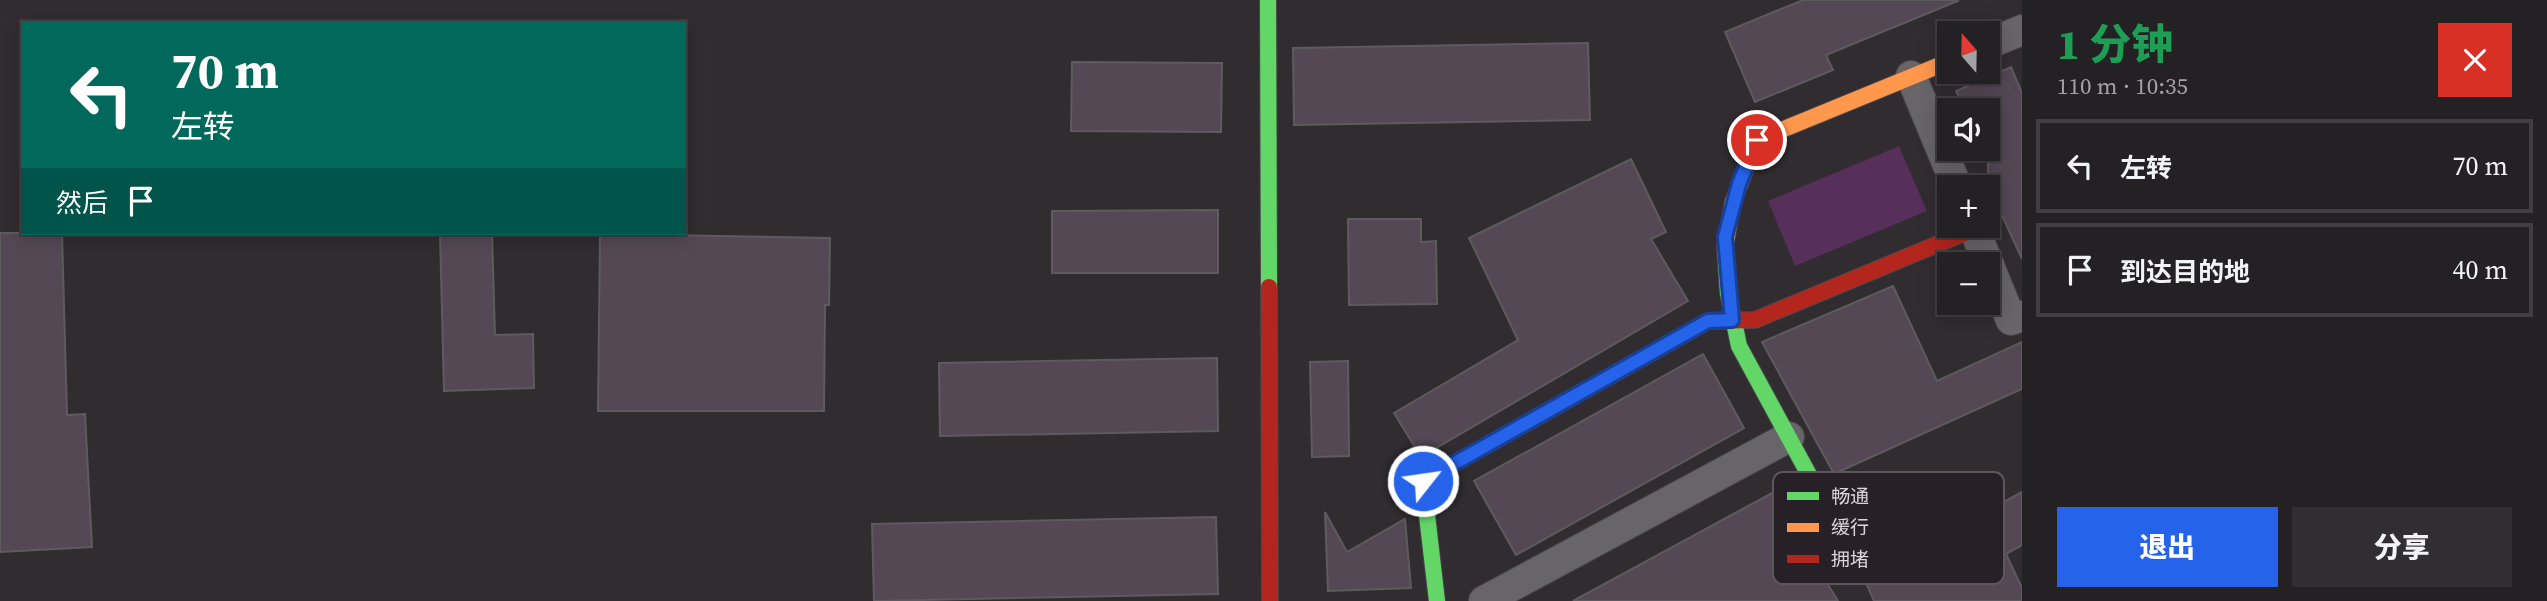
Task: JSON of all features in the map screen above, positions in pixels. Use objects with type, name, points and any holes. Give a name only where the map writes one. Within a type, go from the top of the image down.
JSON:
[{"type":"street","points":[[1268,0],[1270,601]]},
{"type":"street","points":[[2000,39],[2022,30]]},
{"type":"street","points":[[1808,472],[1739,346],[1732,320],[1725,237],[1739,184],[1757,140],[1937,66]]},
{"type":"street","points":[[1911,76],[1952,175]]},
{"type":"street","points":[[1437,601],[1423,481],[1708,321],[1755,320],[1947,238]]},
{"type":"street","points":[[1977,238],[2011,320],[2022,316]]},
{"type":"street","points":[[1484,601],[1789,437]]},
{"type":"shaded area","points":[[1899,146],[1927,211],[1795,266],[1768,201]]},
{"type":"building","points":[[1803,0],[1958,1],[1826,55],[1833,70],[1755,102],[1725,32]]},
{"type":"building","points":[[1588,43],[1590,120],[1294,125],[1293,48]]},
{"type":"building","points":[[1072,62],[1222,63],[1221,132],[1071,131]]},
{"type":"building","points":[[2011,67],[2022,93],[2022,259],[2000,211],[2000,175],[1988,175],[1988,161],[2000,161],[2000,98],[1959,98],[1956,91],[1972,84],[2000,84],[2000,72]]},
{"type":"building","points":[[1631,159],[1666,232],[1651,239],[1688,301],[1421,457],[1394,413],[1518,340],[1469,238]]},
{"type":"building","points":[[1218,210],[1218,273],[1052,273],[1052,211]]},
{"type":"building","points":[[1348,219],[1421,219],[1421,242],[1436,241],[1437,304],[1349,305]]},
{"type":"building","points":[[0,233],[62,235],[67,415],[85,414],[92,547],[0,552]]},
{"type":"building","points":[[440,235],[492,235],[495,335],[533,334],[534,388],[444,391]]},
{"type":"building","points":[[600,235],[830,238],[829,305],[825,305],[824,411],[598,411]]},
{"type":"building","points":[[1893,286],[1937,381],[2022,342],[2022,389],[1838,472],[1833,472],[1762,342]]},
{"type":"building","points":[[1703,354],[1744,428],[1516,555],[1474,481]]},
{"type":"building","points":[[1217,358],[1218,431],[940,436],[939,363]]},
{"type":"building","points":[[1348,361],[1349,456],[1312,457],[1310,362]]},
{"type":"building","points":[[2022,492],[2022,545],[2006,554],[2022,588],[2022,601],[1874,601],[1868,584],[2004,584],[2004,502]]},
{"type":"building","points":[[1772,493],[1773,584],[1828,584],[1838,601],[1573,601]]},
{"type":"building","points":[[1325,512],[1347,552],[1405,519],[1411,588],[1328,591]]},
{"type":"building","points":[[1216,517],[1218,594],[874,601],[872,524]]},
{"type":"traffic: fast","points":[[1268,0],[1269,287]]},
{"type":"traffic: fast","points":[[1725,247],[1728,293],[1739,346],[1807,472]]},
{"type":"traffic: fast","points":[[1437,601],[1423,481],[1669,343]]},
{"type":"traffic: slow","points":[[1725,247],[1733,202],[1757,140],[1937,66]]},
{"type":"traffic: jam","points":[[1669,343],[1708,321],[1755,320],[1952,238]]},
{"type":"traffic: jam","points":[[1269,287],[1270,601]]},
{"type":"route","points":[[1423,481],[1708,321],[1732,320],[1725,237],[1739,184],[1757,140]]}]
